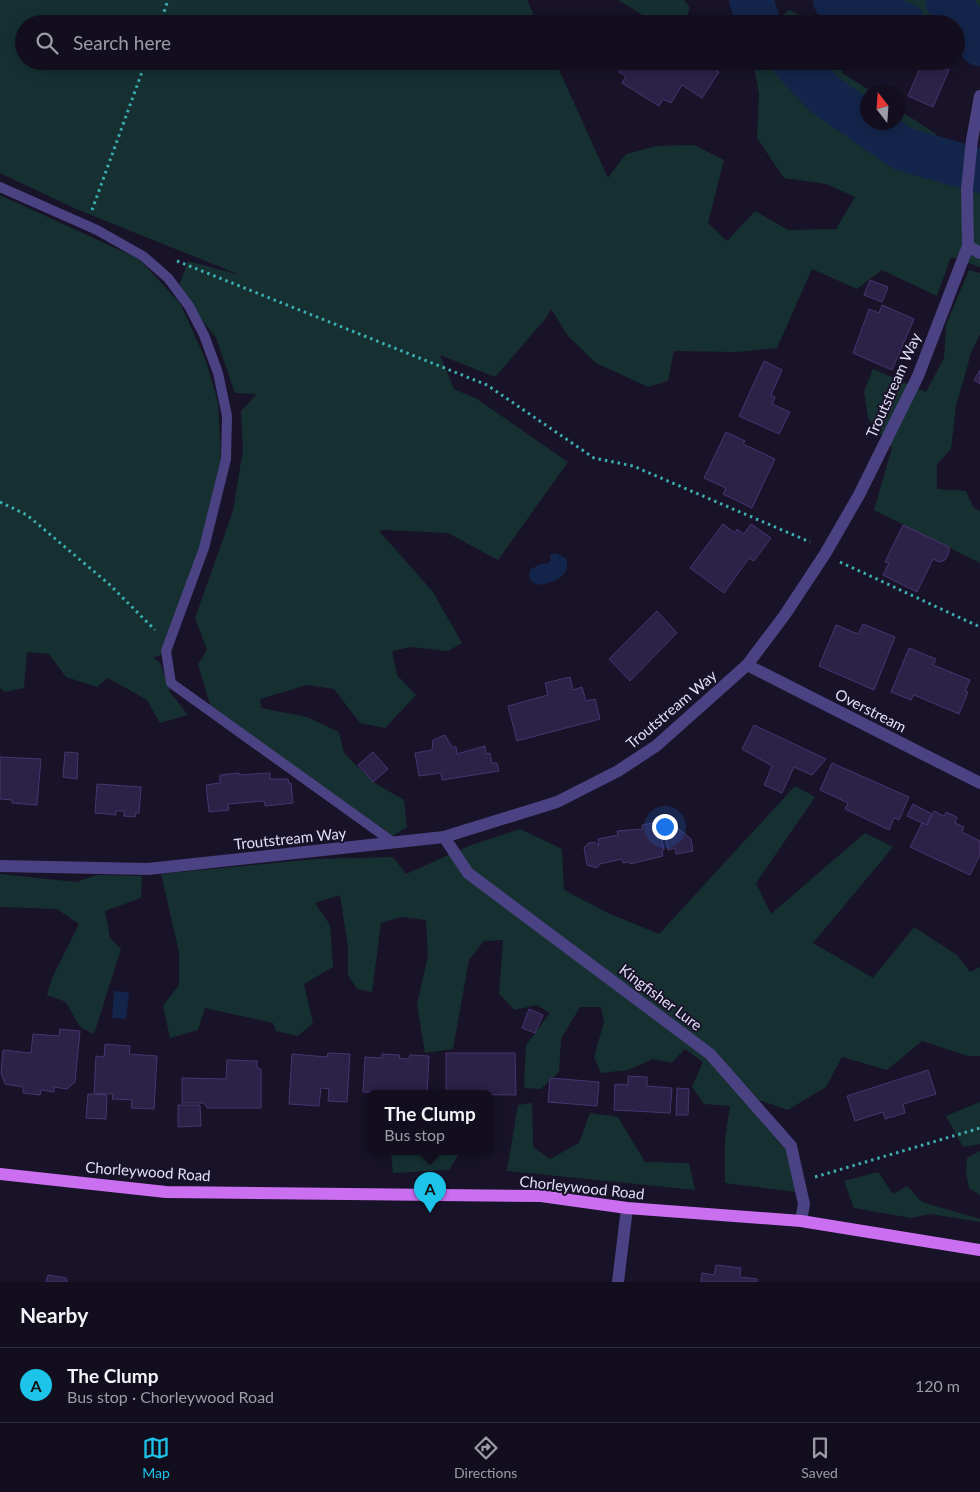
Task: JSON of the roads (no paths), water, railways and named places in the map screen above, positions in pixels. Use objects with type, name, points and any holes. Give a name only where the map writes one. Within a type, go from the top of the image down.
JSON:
[{"type":"main road","name":"Chorleywood Road","points":[[0,1174],[166,1192],[541,1196],[627,1208],[801,1221],[980,1250]]},
{"type":"street","name":"Troutstream Way","points":[[0,866],[148,869],[444,837],[557,802],[618,771],[656,746],[747,665],[784,616],[825,554],[859,495],[918,376],[968,246],[967,188],[972,140],[980,96]]},
{"type":"street","points":[[968,246],[980,253]]},
{"type":"street","name":"Overstream","points":[[747,665],[980,783]]},
{"type":"street","name":"Kingfisher Lure","points":[[444,837],[468,873],[710,1054],[792,1146],[804,1204],[801,1221]]},
{"type":"street","points":[[618,1282],[627,1208]]},
{"type":"lane","points":[[0,187],[87,225],[143,256],[168,278],[189,306],[204,335],[218,374],[227,416],[226,459],[204,548],[166,651],[171,683],[394,843]]},
{"type":"water","points":[[555,553],[566,558],[567,570],[564,574],[560,578],[544,584],[538,585],[531,581],[529,576],[530,570],[540,564],[547,564],[551,560],[550,555]]},
{"type":"water","points":[[114,991],[129,992],[126,1019],[112,1018]]},
{"type":"waterway","points":[[751,0],[756,15]]},
{"type":"waterway","points":[[835,0],[878,15]]},
{"type":"waterway","points":[[947,0],[958,15]]},
{"type":"waterway","points":[[965,24],[980,44]]},
{"type":"waterway","points":[[801,70],[825,95],[903,149],[980,171]]},
{"type":"place","name":"The Clump","points":[[430,1213]]}]
